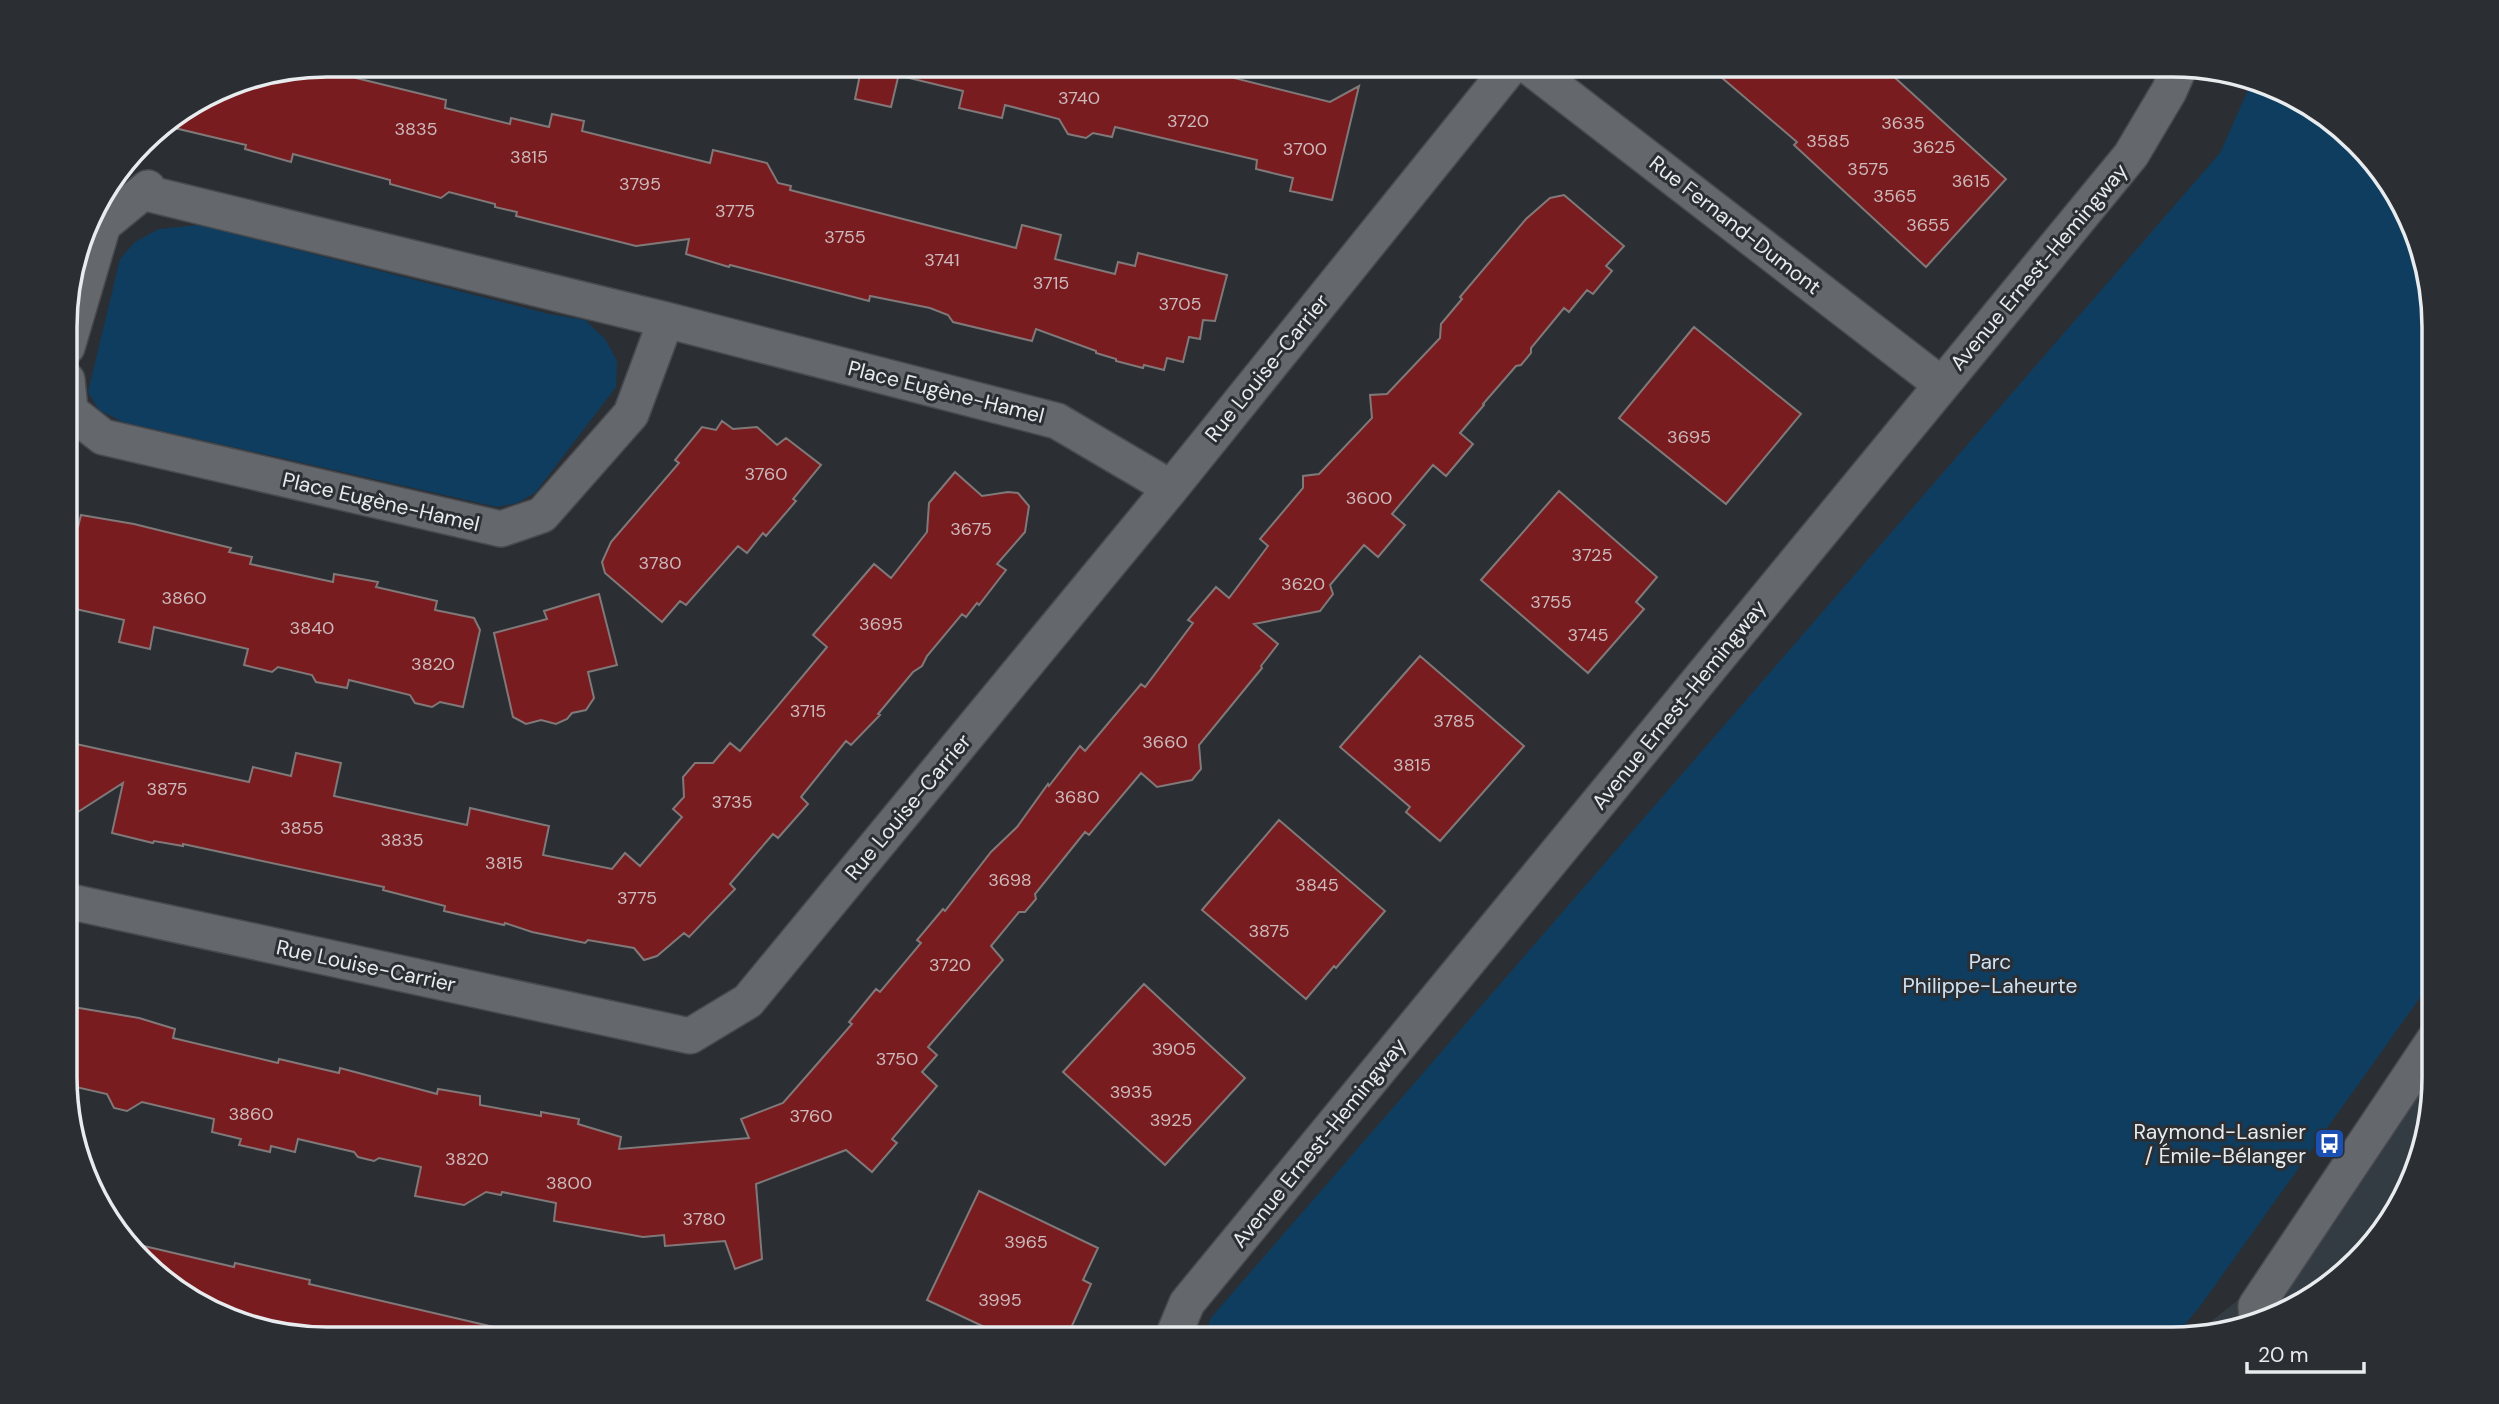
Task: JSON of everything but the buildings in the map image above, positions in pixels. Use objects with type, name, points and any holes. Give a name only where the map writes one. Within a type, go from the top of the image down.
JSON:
[{"type":"street","name":"Rue Louise-Carrier","points":[[77,903],[690,1036],[748,1001],[1171,488],[1502,77]]},
{"type":"street","name":"Rue Fernand-Dumont","points":[[1543,77],[1942,385]]},
{"type":"street","name":"Avenue Ernest-Hemingway","points":[[1177,1327],[1187,1303],[2132,155],[2175,77]]},
{"type":"street","name":"Place Eugène-Hamel","points":[[78,309],[103,225],[148,188],[150,194],[666,320],[1057,421],[1171,488]]},
{"type":"street","name":"Place Eugène-Hamel","points":[[77,417],[103,437],[501,529],[542,515],[631,414],[666,320]]},
{"type":"street","points":[[2257,1312],[2256,1306],[2422,1059]]},
{"type":"shaded area","points":[[2421,1092],[2417,1126],[2403,1173],[2380,1216],[2349,1254],[2311,1285],[2283,1301],[2252,1314],[2207,1325],[2333,1225]]},
{"type":"green space","name":"Parc Philippe-Laheurte","points":[[2249,89],[2297,110],[2349,150],[2380,188],[2403,231],[2417,278],[2421,311],[2422,995],[2183,1326],[1208,1327],[1210,1319],[2220,153]]},
{"type":"green space","points":[[199,225],[549,314],[585,320],[605,339],[617,361],[616,387],[535,493],[517,503],[497,507],[123,422],[99,410],[88,392],[120,259],[135,242],[159,229]]},
{"type":"place","name":"Raymond-Lasnier / Émile-Bélanger","points":[[2329,1144]]}]
